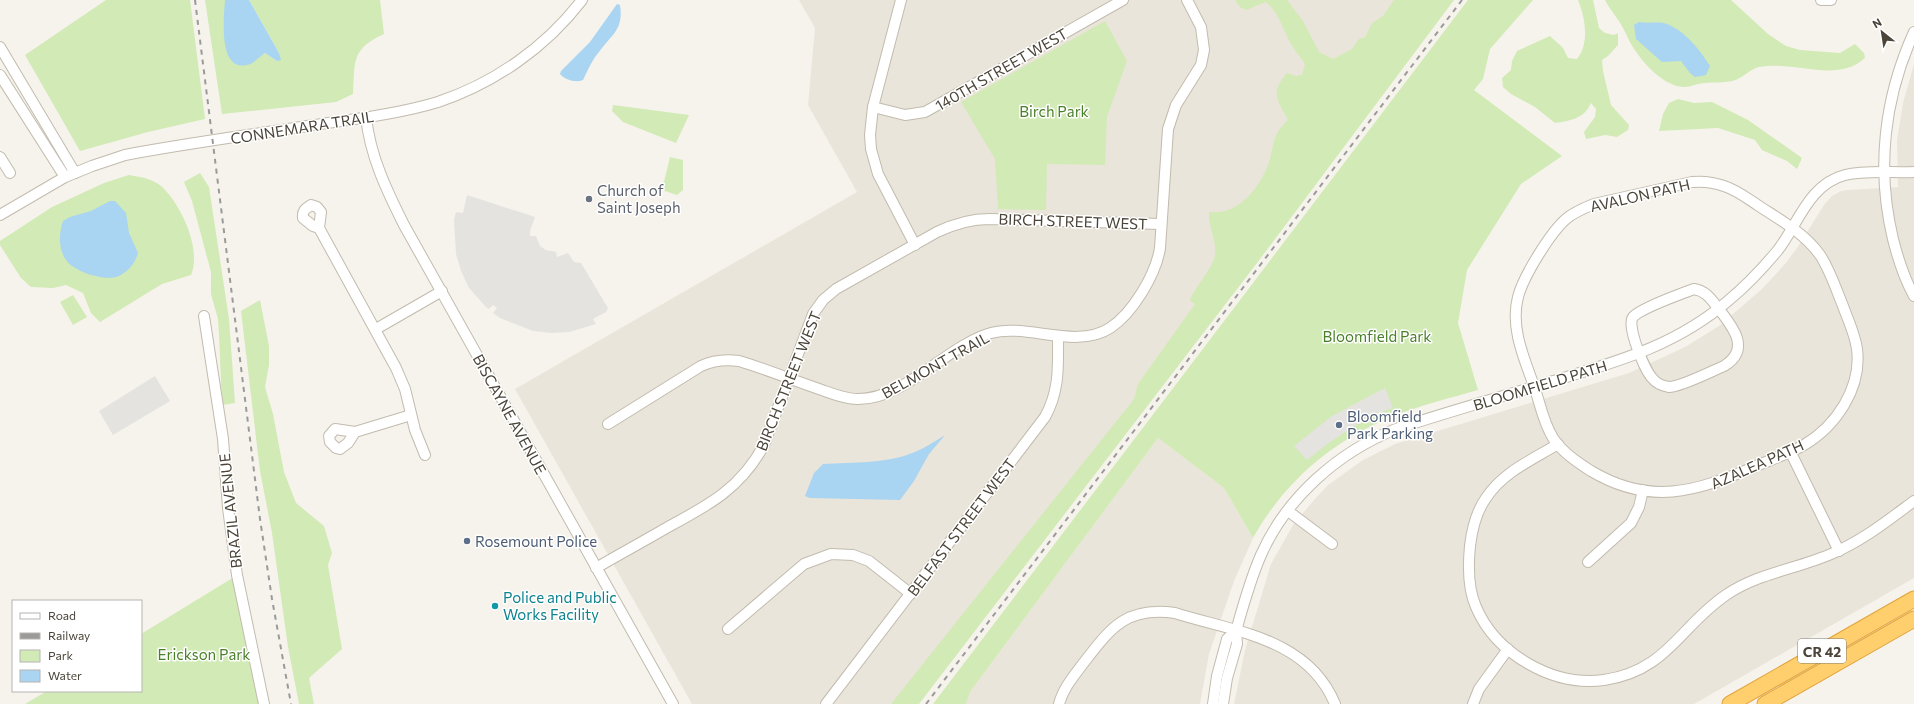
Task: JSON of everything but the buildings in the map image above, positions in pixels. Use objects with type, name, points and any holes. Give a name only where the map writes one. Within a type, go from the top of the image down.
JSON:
[{"type":"highway","name":"CR 42","points":[[1730,704],[1914,599]]},
{"type":"highway","name":"CR 42","points":[[1765,704],[1914,618]]},
{"type":"street","name":"CONNEMARA TRAIL","points":[[0,215],[75,172],[120,157],[150,150],[398,112],[438,102],[491,79],[515,64],[546,40],[582,0]]},
{"type":"street","points":[[901,0],[873,107],[870,135],[874,162],[883,186],[915,245]]},
{"type":"street","name":"140TH STREET WEST","points":[[873,107],[905,115],[925,112],[1123,0]]},
{"type":"street","name":"BELMONT TRAIL","points":[[608,424],[701,366],[716,361],[739,361],[848,398],[872,398],[888,393],[973,340],[992,333],[1008,331],[1058,336],[1092,335],[1107,330],[1121,319],[1144,290],[1155,268],[1160,248],[1168,129],[1176,105],[1198,72],[1204,50],[1201,27],[1187,0]]},
{"type":"street","points":[[1821,0],[1831,0]]},
{"type":"street","points":[[1914,32],[1901,63],[1892,94],[1886,128],[1883,173],[1888,218],[1895,246],[1901,266],[1914,296]]},
{"type":"street","points":[[0,47],[75,172]]},
{"type":"street","points":[[0,75],[65,177]]},
{"type":"street","name":"BISCAYNE AVENUE","points":[[366,117],[372,153],[389,195],[673,704]]},
{"type":"street","points":[[0,157],[10,173]]},
{"type":"street","name":"BLOOMFIELD PATH","points":[[1223,704],[1227,678],[1237,644],[1236,631],[1260,556],[1275,529],[1288,511],[1306,490],[1328,470],[1354,451],[1378,437],[1407,426],[1640,354],[1680,334],[1718,309],[1758,272],[1793,228],[1812,196],[1823,185],[1845,175],[1914,172]]},
{"type":"street","name":"AVALON PATH","points":[[1534,387],[1516,328],[1516,303],[1524,280],[1553,233],[1561,224],[1576,212],[1594,204],[1684,183],[1704,182],[1722,185],[1734,190],[1793,228]]},
{"type":"street","name":"BIRCH STREET WEST","points":[[596,568],[715,501],[738,482],[754,463],[764,445],[810,322],[820,303],[836,289],[948,227],[978,219],[1161,224]]},
{"type":"street","points":[[319,228],[376,329],[401,378],[411,415],[425,455]]},
{"type":"street","name":"AZALEA PATH","points":[[1534,387],[1548,428],[1558,444],[1581,464],[1600,476],[1643,490],[1671,492],[1704,487],[1790,451],[1813,439],[1836,417],[1847,400],[1854,384],[1858,359],[1852,327],[1827,268],[1811,245],[1793,228]]},
{"type":"street","points":[[1694,289],[1706,293],[1733,327],[1738,340],[1737,352],[1724,366],[1679,385],[1668,387],[1657,383],[1652,379],[1640,354],[1630,328],[1632,320],[1637,313],[1694,289]]},
{"type":"street","points":[[376,329],[442,291]]},
{"type":"street","name":"BRAZIL AVENUE","points":[[204,316],[223,439],[228,508],[237,575],[264,704]]},
{"type":"street","name":"BELFAST STREET WEST","points":[[826,704],[911,594],[1049,409],[1058,379],[1058,336]]},
{"type":"street","points":[[354,432],[411,415]]},
{"type":"street","points":[[1558,444],[1518,467],[1500,481],[1485,499],[1474,525],[1469,566],[1472,596],[1475,606],[1488,628],[1508,649],[1541,670],[1569,678],[1597,680],[1624,675],[1646,666],[1674,645],[1707,609],[1737,588],[1761,577],[1839,551],[1872,532],[1914,501]]},
{"type":"street","points":[[1790,451],[1839,551]]},
{"type":"street","points":[[1588,562],[1631,523],[1639,507],[1643,490]]},
{"type":"street","points":[[1288,511],[1332,544]]},
{"type":"street","points":[[728,629],[804,564],[831,554],[853,555],[869,561],[911,594]]},
{"type":"street","points":[[1059,704],[1067,685],[1106,634],[1115,626],[1134,616],[1152,611],[1175,613],[1270,641],[1297,656],[1318,676],[1335,704]]},
{"type":"street","name":"BLOOMFIELD PATH","points":[[1212,704],[1217,676],[1227,640],[1236,631]]},
{"type":"street","points":[[1473,704],[1479,689],[1508,649]]},
{"type":"shaded area","points":[[799,0],[1444,0],[907,704],[692,704],[515,389],[857,192],[808,105],[815,28]]},
{"type":"shaded area","points":[[1914,64],[1914,578],[1694,704],[1234,704],[1245,650],[1271,564],[1293,525],[1328,485],[1363,460],[1395,444],[1629,373],[1685,347],[1719,326],[1762,289],[1785,264],[1824,205],[1832,196],[1841,191],[1848,190],[1898,187],[1897,140],[1903,103]]},
{"type":"shaded area","points":[[467,195],[535,217],[530,231],[530,236],[536,236],[540,246],[546,250],[556,252],[557,257],[568,253],[574,262],[581,263],[608,308],[606,312],[593,319],[596,324],[569,332],[551,333],[533,331],[500,318],[493,313],[497,308],[493,305],[489,309],[486,307],[469,288],[461,271],[456,254],[454,220],[456,212],[463,213]]},
{"type":"shaded area","points":[[155,376],[170,401],[113,435],[99,411]]},
{"type":"shaded area","name":"Bloomfield Park Parking","points":[[1385,388],[1393,408],[1376,414],[1359,423],[1330,442],[1307,460],[1294,446],[1332,416]]},
{"type":"shaded area","points":[[1158,438],[1224,488],[1253,538],[1234,581],[1209,654],[1200,704],[966,704],[970,692]]},
{"type":"green space","points":[[106,0],[190,0],[205,119],[148,132],[80,151],[25,55]]},
{"type":"green space","points":[[205,0],[225,0],[225,44],[262,55],[265,53],[277,61],[279,53],[249,0],[380,0],[384,34],[373,40],[360,51],[355,64],[353,94],[336,102],[222,114]]},
{"type":"green space","points":[[1235,0],[1287,0],[1303,21],[1319,52],[1333,59],[1352,49],[1359,39],[1365,37],[1372,23],[1383,16],[1394,0],[1454,0],[1257,263],[919,704],[891,704],[1134,399],[1138,384],[1195,304],[1190,301],[1191,297],[1214,260],[1214,239],[1209,212],[1228,210],[1243,201],[1250,195],[1265,172],[1275,139],[1288,120],[1278,101],[1278,86],[1287,73],[1296,76],[1302,75],[1305,64],[1291,43],[1277,15],[1266,2],[1246,10],[1240,7]]},
{"type":"green space","name":"Bloomfield Park","points":[[1468,0],[1533,0],[1490,49],[1483,79],[1474,90],[1562,156],[1521,184],[1467,270],[1458,323],[1478,390],[1425,405],[1394,416],[1351,437],[1331,450],[1296,481],[1280,498],[1253,538],[1224,488],[1158,438],[970,692],[966,704],[933,704]]},
{"type":"green space","points":[[1578,0],[1593,0],[1599,28],[1605,33],[1614,35],[1618,33],[1618,45],[1602,60],[1611,105],[1629,125],[1628,130],[1617,137],[1605,135],[1586,139],[1584,132],[1595,117],[1596,109],[1591,103],[1585,112],[1576,118],[1555,123],[1535,107],[1511,94],[1503,87],[1502,78],[1511,70],[1512,61],[1517,51],[1550,36],[1563,48],[1568,58],[1577,59],[1581,53],[1585,38],[1583,14]]},
{"type":"green space","points":[[1605,0],[1731,0],[1768,34],[1786,46],[1800,50],[1840,53],[1855,44],[1864,53],[1865,58],[1854,66],[1841,69],[1814,70],[1786,66],[1759,67],[1732,81],[1702,83],[1687,87],[1673,85],[1654,73],[1639,56],[1621,24]]},
{"type":"green space","name":"Birch Park","points":[[1105,21],[1127,61],[1107,117],[1105,165],[1047,164],[1046,210],[998,209],[995,159],[961,102]]},
{"type":"green space","points":[[1678,99],[1694,103],[1712,102],[1748,120],[1802,158],[1797,169],[1787,161],[1762,150],[1755,140],[1718,128],[1659,131],[1663,114],[1669,103]]},
{"type":"green space","points":[[613,105],[689,115],[676,143],[623,122],[612,111]]},
{"type":"green space","points":[[670,157],[683,160],[683,190],[677,195],[662,190]]},
{"type":"green space","points":[[200,173],[209,187],[229,319],[235,403],[222,405],[218,319],[211,294],[211,272],[192,201],[184,182]]},
{"type":"green space","points":[[129,175],[145,178],[157,183],[176,204],[188,228],[192,240],[194,264],[191,275],[162,284],[100,322],[91,313],[83,293],[66,285],[53,288],[31,287],[21,278],[0,245],[0,241],[52,207],[104,183]]},
{"type":"green space","points":[[73,295],[87,317],[73,325],[60,302]]},
{"type":"green space","points":[[260,300],[269,346],[269,365],[265,387],[273,414],[284,472],[296,503],[324,526],[332,553],[328,565],[342,649],[309,678],[314,704],[299,704],[288,647],[272,533],[260,471],[241,311]]},
{"type":"green space","name":"Erickson Park","points":[[239,574],[265,704],[25,704],[45,692],[142,692],[142,633]]},
{"type":"water","points":[[225,0],[249,0],[279,53],[281,60],[277,61],[265,53],[250,64],[239,65],[232,61],[227,53],[225,42]]},
{"type":"water","points":[[617,4],[620,5],[621,14],[616,32],[594,58],[583,80],[574,81],[562,76],[560,74],[561,71],[590,42]]},
{"type":"water","points":[[1639,22],[1664,23],[1680,31],[1697,48],[1710,66],[1706,75],[1695,77],[1681,61],[1662,62],[1636,39],[1634,25]]},
{"type":"water","points":[[110,201],[115,201],[126,213],[129,233],[138,253],[135,260],[126,272],[113,278],[106,278],[83,272],[70,264],[63,256],[60,246],[60,236],[63,221],[70,217],[91,211]]},
{"type":"water","points":[[945,435],[929,454],[914,481],[900,500],[810,498],[805,496],[814,473],[823,464],[870,462],[893,459],[919,450]]},
{"type":"railway","points":[[195,0],[260,519],[272,599],[291,704]]},
{"type":"railway","points":[[926,704],[1462,0]]},
{"type":"place","name":"Church of Saint Joseph","points":[[589,199]]},
{"type":"place","name":"Bloomfield Park Parking","points":[[1339,425]]},
{"type":"place","name":"Rosemount Police","points":[[467,541]]},
{"type":"place","name":"Police and Public Works Facility","points":[[495,606]]}]
